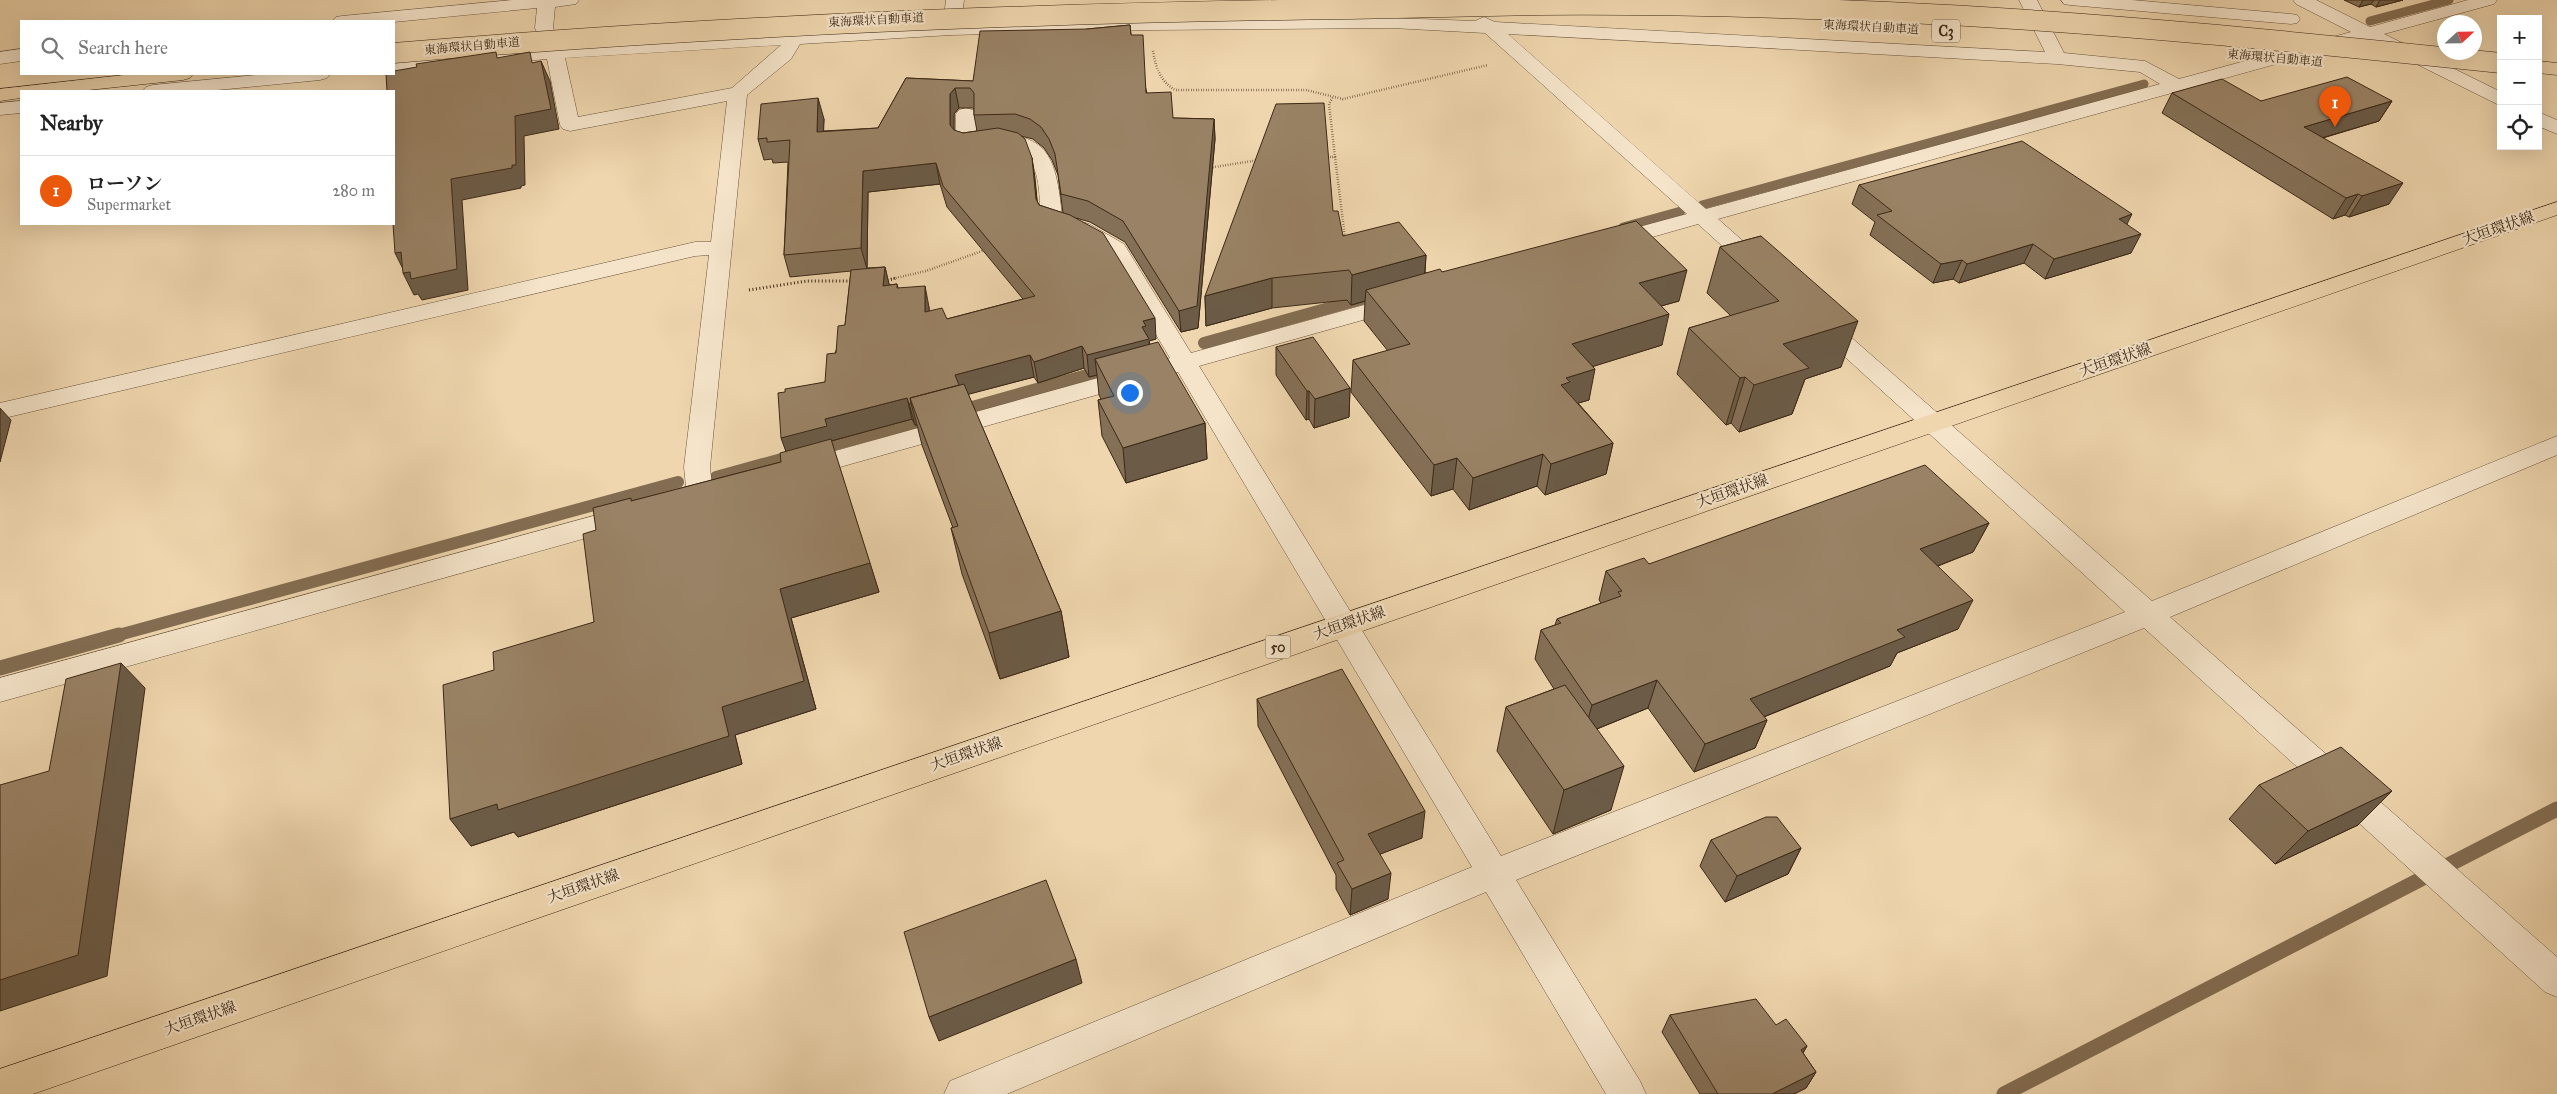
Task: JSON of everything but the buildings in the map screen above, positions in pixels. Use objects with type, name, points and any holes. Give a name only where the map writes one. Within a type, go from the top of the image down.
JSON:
[{"type":"main road","name":"東海環状自動車道","points":[[395,53],[522,41],[753,26],[936,18],[1185,10],[1578,5],[1752,7],[1928,14],[2115,25],[2497,63]]},
{"type":"main road","name":"東海環状自動車道","points":[[1389,8],[1764,21],[1945,31],[2167,47],[2497,81]]},
{"type":"main road","points":[[2542,67],[2557,69]]},
{"type":"main road","points":[[38,90],[174,75]]},
{"type":"main road","points":[[2542,85],[2557,87]]},
{"type":"main road","points":[[0,95],[20,92]]},
{"type":"main road","name":"大垣環状線","points":[[0,1087],[2557,208]]},
{"type":"street","points":[[353,20],[570,0]]},
{"type":"street","points":[[951,30],[955,0]]},
{"type":"street","points":[[1459,0],[1774,280]]},
{"type":"street","points":[[2028,0],[2057,58]]},
{"type":"street","points":[[2070,0],[2291,19]]},
{"type":"street","points":[[2302,0],[2497,98]]},
{"type":"street","points":[[1586,249],[2488,0]]},
{"type":"street","points":[[546,2],[544,28],[555,53],[570,125],[738,93],[784,55],[796,37]]},
{"type":"street","points":[[395,67],[555,53],[796,37],[951,30],[1151,25],[1392,23],[2057,58],[2145,67],[2176,86]]},
{"type":"street","points":[[0,58],[20,55]]},
{"type":"street","points":[[163,90],[310,75]]},
{"type":"street","points":[[0,690],[709,494],[697,466],[738,93]]},
{"type":"street","points":[[0,110],[20,107]]},
{"type":"street","points":[[966,114],[966,146],[1020,143],[1035,153],[1047,168],[1052,220],[1081,229],[1116,249],[1627,1094]]},
{"type":"street","points":[[2542,120],[2557,128]]},
{"type":"street","points":[[0,411],[695,249],[721,248]]},
{"type":"street","points":[[785,473],[1424,295]]},
{"type":"street","points":[[1802,306],[2557,980]]},
{"type":"street","points":[[963,1094],[1493,874],[2147,615],[2557,445]]},
{"type":"path","points":[[1151,25],[1156,70],[1164,84],[1175,90],[1306,90],[1343,99],[1524,57]]},
{"type":"path","points":[[1333,97],[1329,104],[1346,242]]},
{"type":"path","points":[[1318,157],[1335,157]]},
{"type":"path","points":[[1205,168],[1264,160]]},
{"type":"path","points":[[883,281],[926,271],[994,246]]},
{"type":"path","points":[[716,295],[807,281],[854,281]]},
{"type":"waterway","points":[[2370,21],[2449,0]]},
{"type":"waterway","points":[[1702,205],[2144,84]]},
{"type":"waterway","points":[[1623,227],[1681,211]]},
{"type":"waterway","points":[[1204,343],[1365,298]]},
{"type":"waterway","points":[[958,411],[1105,370]]},
{"type":"waterway","points":[[818,449],[929,419]]},
{"type":"waterway","points":[[716,477],[796,455]]},
{"type":"waterway","points":[[115,636],[678,482]]},
{"type":"waterway","points":[[0,668],[119,635]]},
{"type":"waterway","points":[[2004,1094],[2557,809]]},
{"type":"place","name":"ローソン","points":[[2335,127]]}]
